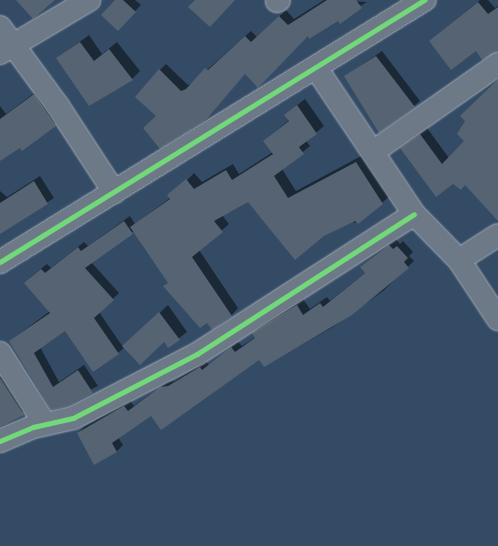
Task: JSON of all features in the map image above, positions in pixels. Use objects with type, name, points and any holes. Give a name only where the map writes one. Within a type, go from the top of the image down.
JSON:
[{"type":"street","points":[[7,48],[89,0]]},
{"type":"street","points":[[0,262],[425,0]]},
{"type":"street","points":[[0,27],[7,48],[114,192]]},
{"type":"street","points":[[373,152],[498,64]]},
{"type":"street","points":[[316,68],[414,214],[459,260],[498,319]]},
{"type":"street","points":[[0,441],[45,424],[73,418],[197,354],[414,214]]},
{"type":"street","points":[[459,260],[498,235]]},
{"type":"street","points":[[0,352],[45,424]]},
{"type":"building","points":[[16,0],[55,0],[33,19]]},
{"type":"building","points":[[115,0],[123,0],[136,12],[118,31],[101,15]]},
{"type":"building","points":[[195,0],[235,0],[210,27],[188,7]]},
{"type":"building","points":[[327,0],[356,0],[362,8],[340,24],[338,21],[309,39],[308,36],[258,88],[245,74],[206,120],[160,149],[143,128],[156,116],[135,97],[159,69],[181,91],[186,89],[205,68],[208,70],[245,36],[251,42],[279,16],[288,25]]},
{"type":"building","points":[[478,2],[488,14],[498,7],[498,52],[482,60],[476,51],[451,70],[429,41]]},
{"type":"building","points":[[80,42],[94,61],[109,49],[133,80],[89,106],[56,58]]},
{"type":"building","points":[[376,56],[415,107],[379,133],[344,76]]},
{"type":"building","points":[[498,79],[498,221],[465,185],[461,190],[453,184],[436,197],[400,148],[420,134],[442,164],[464,141],[457,134],[465,121],[460,116]]},
{"type":"building","points":[[34,94],[56,126],[22,151],[20,148],[0,161],[0,119]]},
{"type":"building","points":[[297,105],[317,134],[299,147],[304,154],[274,176],[288,198],[356,162],[383,204],[358,224],[355,221],[324,236],[295,260],[248,202],[214,221],[223,232],[192,257],[232,316],[212,330],[207,323],[200,328],[163,286],[168,283],[130,227],[170,199],[167,195],[186,179],[194,189],[226,170],[232,180],[273,154],[263,141],[289,121],[284,115]]},
{"type":"building","points":[[34,181],[48,204],[0,234],[0,203]]},
{"type":"building","points":[[124,221],[133,234],[85,268],[114,300],[94,318],[119,354],[93,372],[65,331],[34,353],[53,387],[78,370],[93,393],[69,406],[51,410],[9,341],[50,313],[24,283],[41,269],[45,273],[78,247],[81,251]]},
{"type":"building","points":[[389,245],[393,249],[397,246],[408,258],[404,262],[409,268],[352,315],[264,367],[259,360],[161,430],[151,416],[112,443],[117,452],[94,465],[77,433],[124,406],[128,411],[160,387],[168,386],[200,367],[202,370],[231,347],[235,352],[255,338],[252,333],[297,305],[303,315],[320,303],[323,307],[365,273],[360,267]]},
{"type":"building","points":[[159,312],[180,340],[168,348],[164,342],[140,365],[122,346]]},
{"type":"building","points":[[0,378],[24,415],[0,427]]},
{"type":"cycle path","points":[[0,262],[425,0]]},
{"type":"cycle path","points":[[0,441],[33,427],[73,418],[197,354],[414,214]]}]
